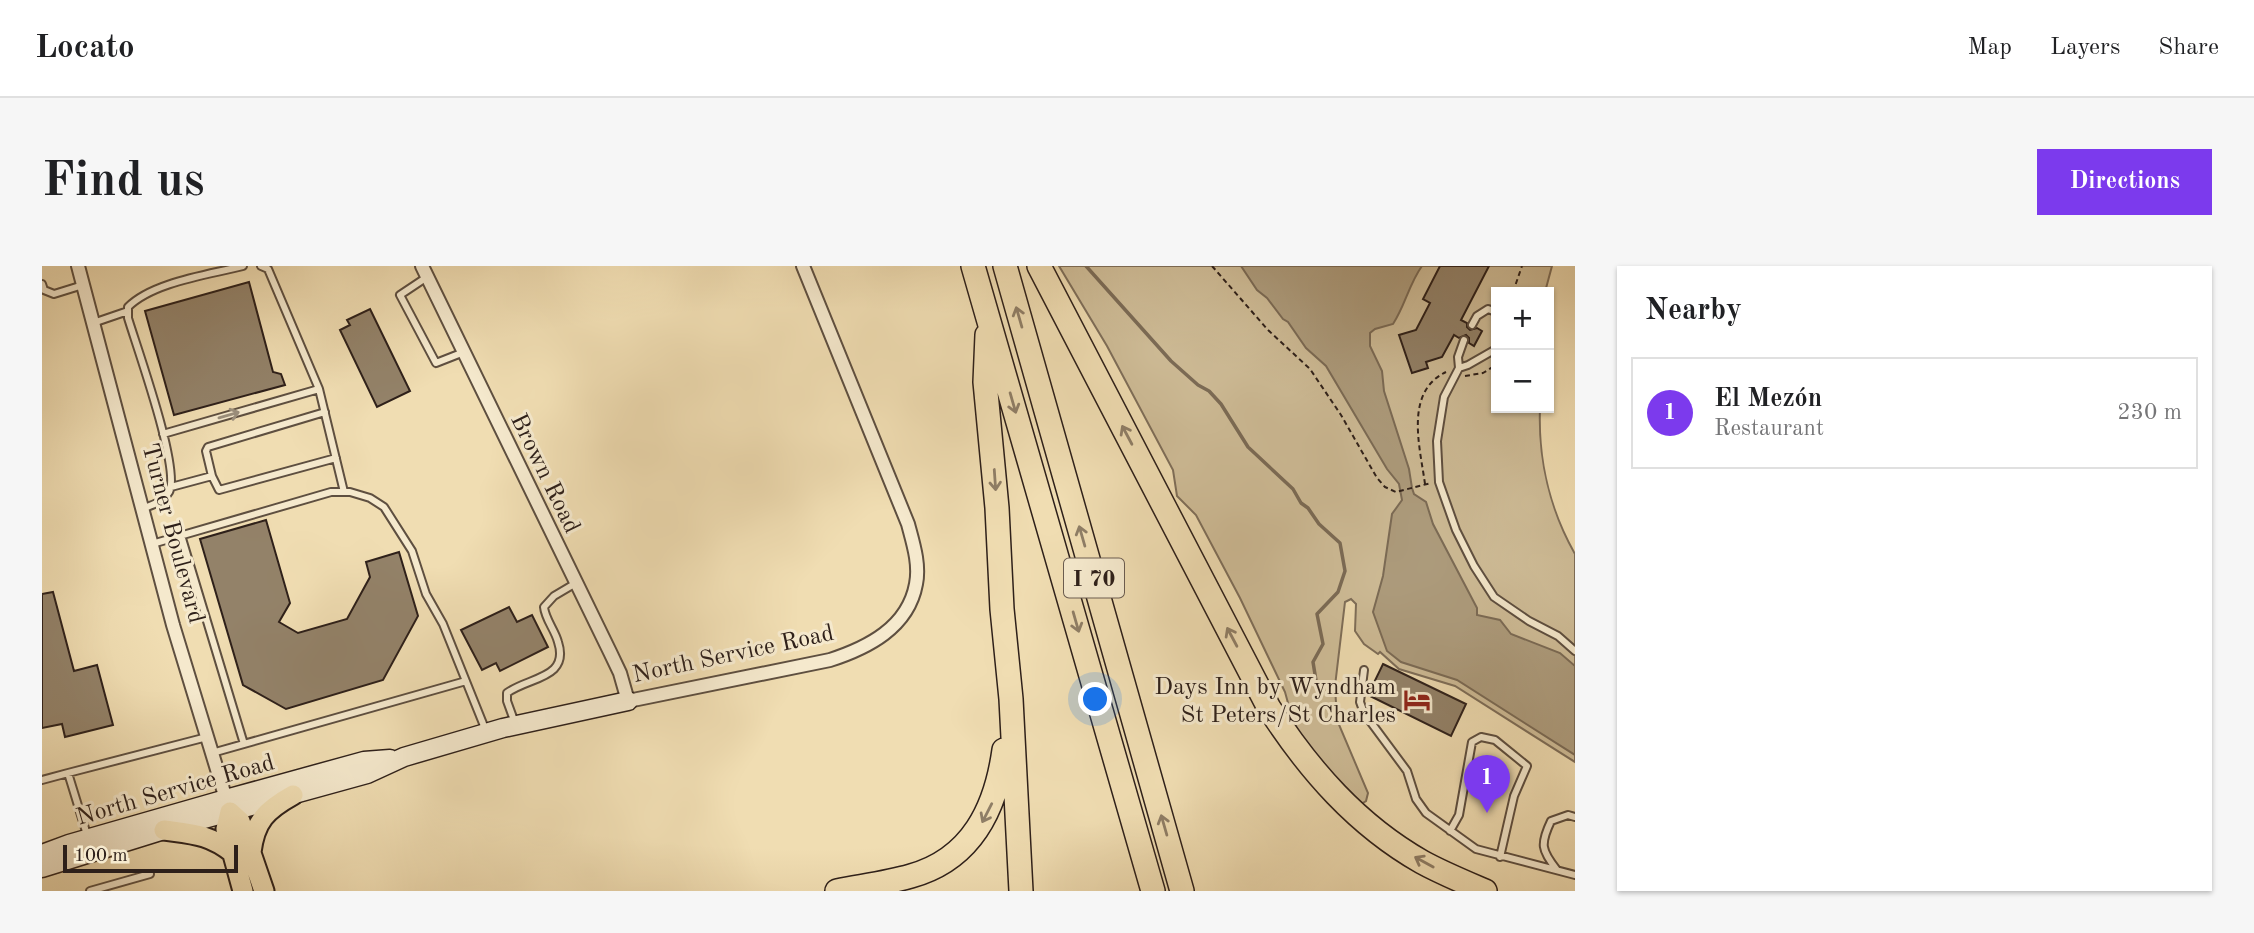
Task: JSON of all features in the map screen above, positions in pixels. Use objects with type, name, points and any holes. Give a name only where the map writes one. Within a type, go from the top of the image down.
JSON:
[{"type":"highway","name":"I 70","points":[[974,266],[1153,891]]},
{"type":"highway","name":"I 70","points":[[1005,266],[1182,891]]},
{"type":"highway","points":[[1039,266],[1263,696],[1292,743],[1319,777],[1351,810],[1385,837],[1422,862],[1485,891]]},
{"type":"highway","points":[[987,314],[985,382],[991,422],[1002,609],[1011,699],[1021,891]]},
{"type":"highway","points":[[837,891],[913,876],[944,860],[970,838],[983,821],[998,786],[1011,699]]},
{"type":"main road","points":[[242,853],[260,821],[273,806],[293,795]]},
{"type":"main road","points":[[228,805],[240,821],[243,891]]},
{"type":"main road","points":[[164,830],[205,836],[242,853],[264,891]]},
{"type":"street","name":"Turner Boulevard","points":[[78,266],[142,509],[228,805]]},
{"type":"street","name":"North Service Road","points":[[42,854],[88,838],[228,805],[293,795],[367,774],[404,757],[515,725],[830,660],[860,651],[888,632],[907,609],[916,584],[916,556],[908,524],[803,266]]},
{"type":"street","name":"Brown Road","points":[[424,272],[621,673],[628,701]]},
{"type":"street","name":"North Service Road","points":[[42,868],[164,830],[228,805],[364,761],[404,757]]},
{"type":"lane","points":[[142,509],[162,501],[171,487],[172,480],[168,452],[128,318],[128,307],[139,296],[243,266]]},
{"type":"lane","points":[[265,267],[319,389],[344,492]]},
{"type":"lane","points":[[424,272],[400,295],[436,363],[464,352]]},
{"type":"lane","points":[[42,284],[44,290],[54,294],[83,285]]},
{"type":"lane","points":[[1472,325],[1477,316],[1488,309],[1491,310]]},
{"type":"lane","points":[[93,323],[128,311]]},
{"type":"lane","points":[[1464,340],[1458,356],[1459,368],[1444,397],[1437,441],[1438,482],[1456,530],[1474,566],[1494,597],[1558,636],[1575,650]]},
{"type":"lane","points":[[1459,368],[1468,366],[1494,350]]},
{"type":"lane","points":[[163,434],[319,389]]},
{"type":"lane","points":[[325,412],[208,447],[206,451],[212,476],[219,490],[336,458]]},
{"type":"lane","points":[[171,487],[212,476]]},
{"type":"lane","points":[[152,544],[331,492],[370,498],[384,507],[412,551],[426,594],[443,624],[487,732]]},
{"type":"lane","points":[[181,535],[244,744]]},
{"type":"lane","points":[[515,725],[507,693],[518,684],[551,674],[559,664],[561,651],[544,607],[554,596],[576,583]]},
{"type":"lane","points":[[1364,670],[1360,702],[1364,713],[1407,771],[1416,799],[1426,813],[1476,849],[1575,875]]},
{"type":"lane","points":[[212,753],[466,681]]},
{"type":"lane","points":[[42,780],[207,737]]},
{"type":"lane","points":[[1450,831],[1459,815],[1472,742],[1481,737],[1495,740],[1527,766],[1514,796],[1500,857]]},
{"type":"lane","points":[[68,773],[88,838]]},
{"type":"lane","points":[[1558,871],[1542,844],[1545,833],[1551,821],[1568,815],[1575,817]]},
{"type":"lane","points":[[90,891],[149,874]]},
{"type":"path","points":[[1212,266],[1268,330],[1310,369],[1385,487],[1396,492],[1438,482]]},
{"type":"path","points":[[1515,287],[1522,266]]},
{"type":"shaded area","points":[[1059,266],[1552,266],[1546,287],[1491,287],[1491,413],[1540,413],[1541,446],[1547,484],[1559,520],[1575,554],[1575,762],[1455,686],[1399,669],[1380,652],[1378,654],[1364,644],[1355,631],[1356,604],[1351,599],[1345,602],[1335,686],[1337,720],[1368,793],[1366,801],[1361,804],[1321,763],[1299,732],[1285,692],[1240,598],[1196,515],[1177,496],[1173,470],[1107,346]]},
{"type":"shaded area","points":[[1241,266],[1422,266],[1393,324],[1370,333],[1370,346],[1382,371],[1384,391],[1409,469],[1412,488],[1414,494],[1426,502],[1433,524],[1477,608],[1477,615],[1500,620],[1511,634],[1560,653],[1575,666],[1575,755],[1457,680],[1401,662],[1387,651],[1373,612],[1383,576],[1392,514],[1402,500],[1399,484],[1387,469],[1326,366],[1306,348],[1288,322],[1257,290]]},
{"type":"building","points":[[1440,266],[1489,266],[1461,320],[1467,323],[1470,330],[1477,328],[1482,331],[1474,346],[1469,343],[1466,335],[1459,338],[1454,335],[1442,357],[1426,362],[1428,368],[1412,373],[1399,335],[1416,330],[1430,303],[1423,299]]},
{"type":"building","points":[[249,282],[273,372],[281,374],[285,385],[174,415],[145,311]]},
{"type":"building","points":[[370,309],[410,391],[377,407],[340,330],[350,325],[347,320]]},
{"type":"building","points":[[266,520],[290,603],[279,622],[298,633],[347,619],[370,577],[366,562],[399,552],[418,616],[383,680],[286,709],[243,685],[200,539]]},
{"type":"building","points":[[53,592],[74,671],[97,665],[113,725],[65,737],[62,724],[42,728],[42,594]]},
{"type":"building","points":[[509,607],[517,622],[532,615],[548,647],[500,671],[496,663],[482,670],[461,630]]},
{"type":"building","name":"Days Inn by Wyndham St Peters/St Charles","points":[[1383,664],[1466,704],[1451,736],[1368,695]]},
{"type":"waterway","points":[[1086,266],[1171,361],[1221,404],[1248,447],[1293,489],[1319,524],[1340,543],[1345,571],[1338,592],[1317,614],[1323,644],[1313,662],[1319,699]]},
{"type":"place","name":"Days Inn by Wyndham St Peters/St Charles","points":[[1417,700]]},
{"type":"place","name":"El Mezón","points":[[1487,813]]}]
